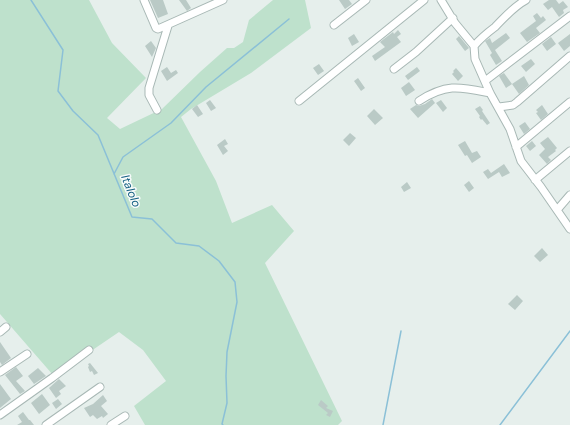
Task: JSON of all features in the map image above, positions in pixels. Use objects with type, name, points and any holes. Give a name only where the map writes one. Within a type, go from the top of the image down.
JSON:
[{"type":"street","points":[[144,0],[156,28],[161,29],[223,0]]},
{"type":"street","points":[[334,25],[366,0]]},
{"type":"street","points":[[299,101],[424,0]]},
{"type":"street","points":[[442,0],[453,18],[474,46],[475,59],[490,93],[510,129],[521,161],[570,229]]},
{"type":"street","points":[[474,46],[513,7],[526,0]]},
{"type":"street","points":[[485,81],[570,16]]},
{"type":"street","points":[[394,69],[416,52],[453,18]]},
{"type":"street","points":[[158,110],[149,95],[168,26]]},
{"type":"street","points":[[499,107],[513,105],[570,56]]},
{"type":"street","points":[[419,101],[442,89],[454,87],[490,93]]},
{"type":"street","points":[[516,147],[570,102]]},
{"type":"street","points":[[536,180],[570,151]]},
{"type":"street","points":[[557,210],[570,195]]},
{"type":"street","points":[[0,332],[6,327]]},
{"type":"street","points":[[0,415],[89,350]]},
{"type":"street","points":[[0,372],[27,354]]},
{"type":"street","points":[[46,425],[100,387]]},
{"type":"street","points":[[111,425],[125,416]]},
{"type":"green space","points":[[0,0],[89,0],[112,43],[146,78],[107,118],[120,129],[162,109],[227,48],[234,48],[243,42],[249,20],[273,0],[305,0],[311,28],[251,73],[191,109],[181,117],[216,181],[232,223],[272,205],[294,231],[265,263],[342,421],[338,425],[145,425],[134,406],[166,381],[143,350],[119,332],[53,375],[0,314]]},
{"type":"building","points":[[150,0],[163,0],[168,14],[158,18]]},
{"type":"building","points":[[179,0],[186,0],[191,8],[187,11]]},
{"type":"building","points":[[339,0],[349,0],[352,4],[345,9]]},
{"type":"building","points":[[549,0],[556,0],[559,4],[563,1],[568,7],[563,10],[564,13],[559,17],[552,7],[548,10],[543,4]]},
{"type":"building","points":[[537,13],[541,18],[543,16],[546,20],[536,28],[540,33],[527,42],[520,33],[536,21],[533,16]]},
{"type":"building","points":[[398,30],[401,34],[397,37],[401,42],[375,61],[372,56],[385,47],[380,42]]},
{"type":"building","points":[[506,33],[510,38],[495,50],[502,61],[496,65],[490,55],[492,53],[485,41],[490,38],[492,43]]},
{"type":"building","points":[[354,34],[359,42],[352,46],[348,38]]},
{"type":"building","points":[[570,34],[570,46],[564,51],[558,43]]},
{"type":"building","points":[[459,36],[469,48],[465,51],[456,39]]},
{"type":"building","points":[[551,37],[556,44],[547,51],[542,44]]},
{"type":"building","points":[[151,41],[156,48],[152,57],[145,46]]},
{"type":"building","points":[[531,59],[535,64],[526,72],[521,66]]},
{"type":"building","points":[[319,64],[324,71],[318,75],[313,68]]},
{"type":"building","points":[[167,67],[171,73],[176,70],[178,73],[167,81],[161,71]]},
{"type":"building","points":[[417,67],[420,71],[408,80],[405,76]]},
{"type":"building","points":[[456,68],[463,76],[458,81],[452,74]]},
{"type":"building","points":[[504,73],[512,84],[506,88],[499,76]]},
{"type":"building","points":[[524,76],[529,85],[519,94],[512,84]]},
{"type":"building","points":[[358,78],[365,88],[361,91],[354,81]]},
{"type":"building","points":[[409,82],[415,90],[406,96],[401,88]]},
{"type":"building","points":[[432,99],[435,103],[418,118],[410,109],[416,105],[419,106],[425,104]]},
{"type":"building","points":[[210,100],[216,108],[211,111],[206,103]]},
{"type":"building","points":[[441,100],[447,108],[443,112],[436,103]]},
{"type":"building","points":[[197,105],[203,114],[198,117],[192,109]]},
{"type":"building","points":[[542,105],[548,114],[541,120],[536,113],[538,112],[536,110]]},
{"type":"building","points":[[480,106],[490,123],[487,125],[482,119],[481,120],[475,109]]},
{"type":"building","points":[[374,109],[383,118],[375,125],[367,116]]},
{"type":"building","points":[[525,122],[530,129],[524,134],[519,126]]},
{"type":"building","points":[[350,133],[356,138],[349,146],[343,140]]},
{"type":"building","points":[[548,137],[557,148],[555,150],[556,151],[548,157],[551,160],[547,164],[539,155],[545,149],[540,143]]},
{"type":"building","points":[[225,139],[228,144],[224,146],[228,151],[223,155],[217,145]]},
{"type":"building","points":[[465,141],[472,153],[477,151],[481,157],[472,163],[467,155],[465,156],[458,145]]},
{"type":"building","points":[[532,141],[536,146],[530,151],[526,146]]},
{"type":"building","points":[[504,164],[510,173],[502,177],[499,172],[488,179],[483,172],[488,169],[491,173]]},
{"type":"building","points":[[469,181],[474,188],[469,192],[464,185]]},
{"type":"building","points":[[407,182],[411,188],[404,192],[401,187]]},
{"type":"building","points":[[542,248],[548,255],[540,262],[534,256]]},
{"type":"building","points":[[517,295],[523,301],[515,310],[508,304]]},
{"type":"building","points":[[0,342],[11,358],[2,365],[0,362]]},
{"type":"building","points":[[90,363],[98,373],[94,375],[92,371],[90,372],[88,364]]},
{"type":"building","points":[[16,367],[23,376],[16,381],[25,391],[20,394],[5,375]]},
{"type":"building","points":[[38,368],[46,376],[34,384],[28,376]]},
{"type":"building","points":[[59,379],[66,386],[59,391],[61,394],[56,398],[49,388]]},
{"type":"building","points":[[0,384],[11,399],[0,408]]},
{"type":"building","points":[[42,394],[50,405],[39,414],[31,403]]},
{"type":"building","points":[[103,395],[107,401],[101,406],[108,414],[103,418],[102,416],[97,419],[93,415],[90,417],[84,408],[93,404]]},
{"type":"building","points":[[58,399],[62,404],[56,409],[52,403]]},
{"type":"building","points":[[321,400],[328,406],[326,408],[333,411],[330,417],[326,415],[328,413],[318,405]]},
{"type":"building","points":[[23,412],[34,425],[17,425],[22,422],[18,416]]},
{"type":"waterway","name":"Italolo","points":[[31,0],[63,50],[58,91],[73,111],[98,135],[132,217],[152,219],[176,243],[199,246],[219,261],[235,282],[237,302],[227,352],[227,403],[223,425]]},
{"type":"waterway","points":[[114,174],[123,157],[171,123],[206,87],[289,19]]},
{"type":"waterway","points":[[383,425],[401,331]]},
{"type":"waterway","points":[[500,425],[570,331]]}]
